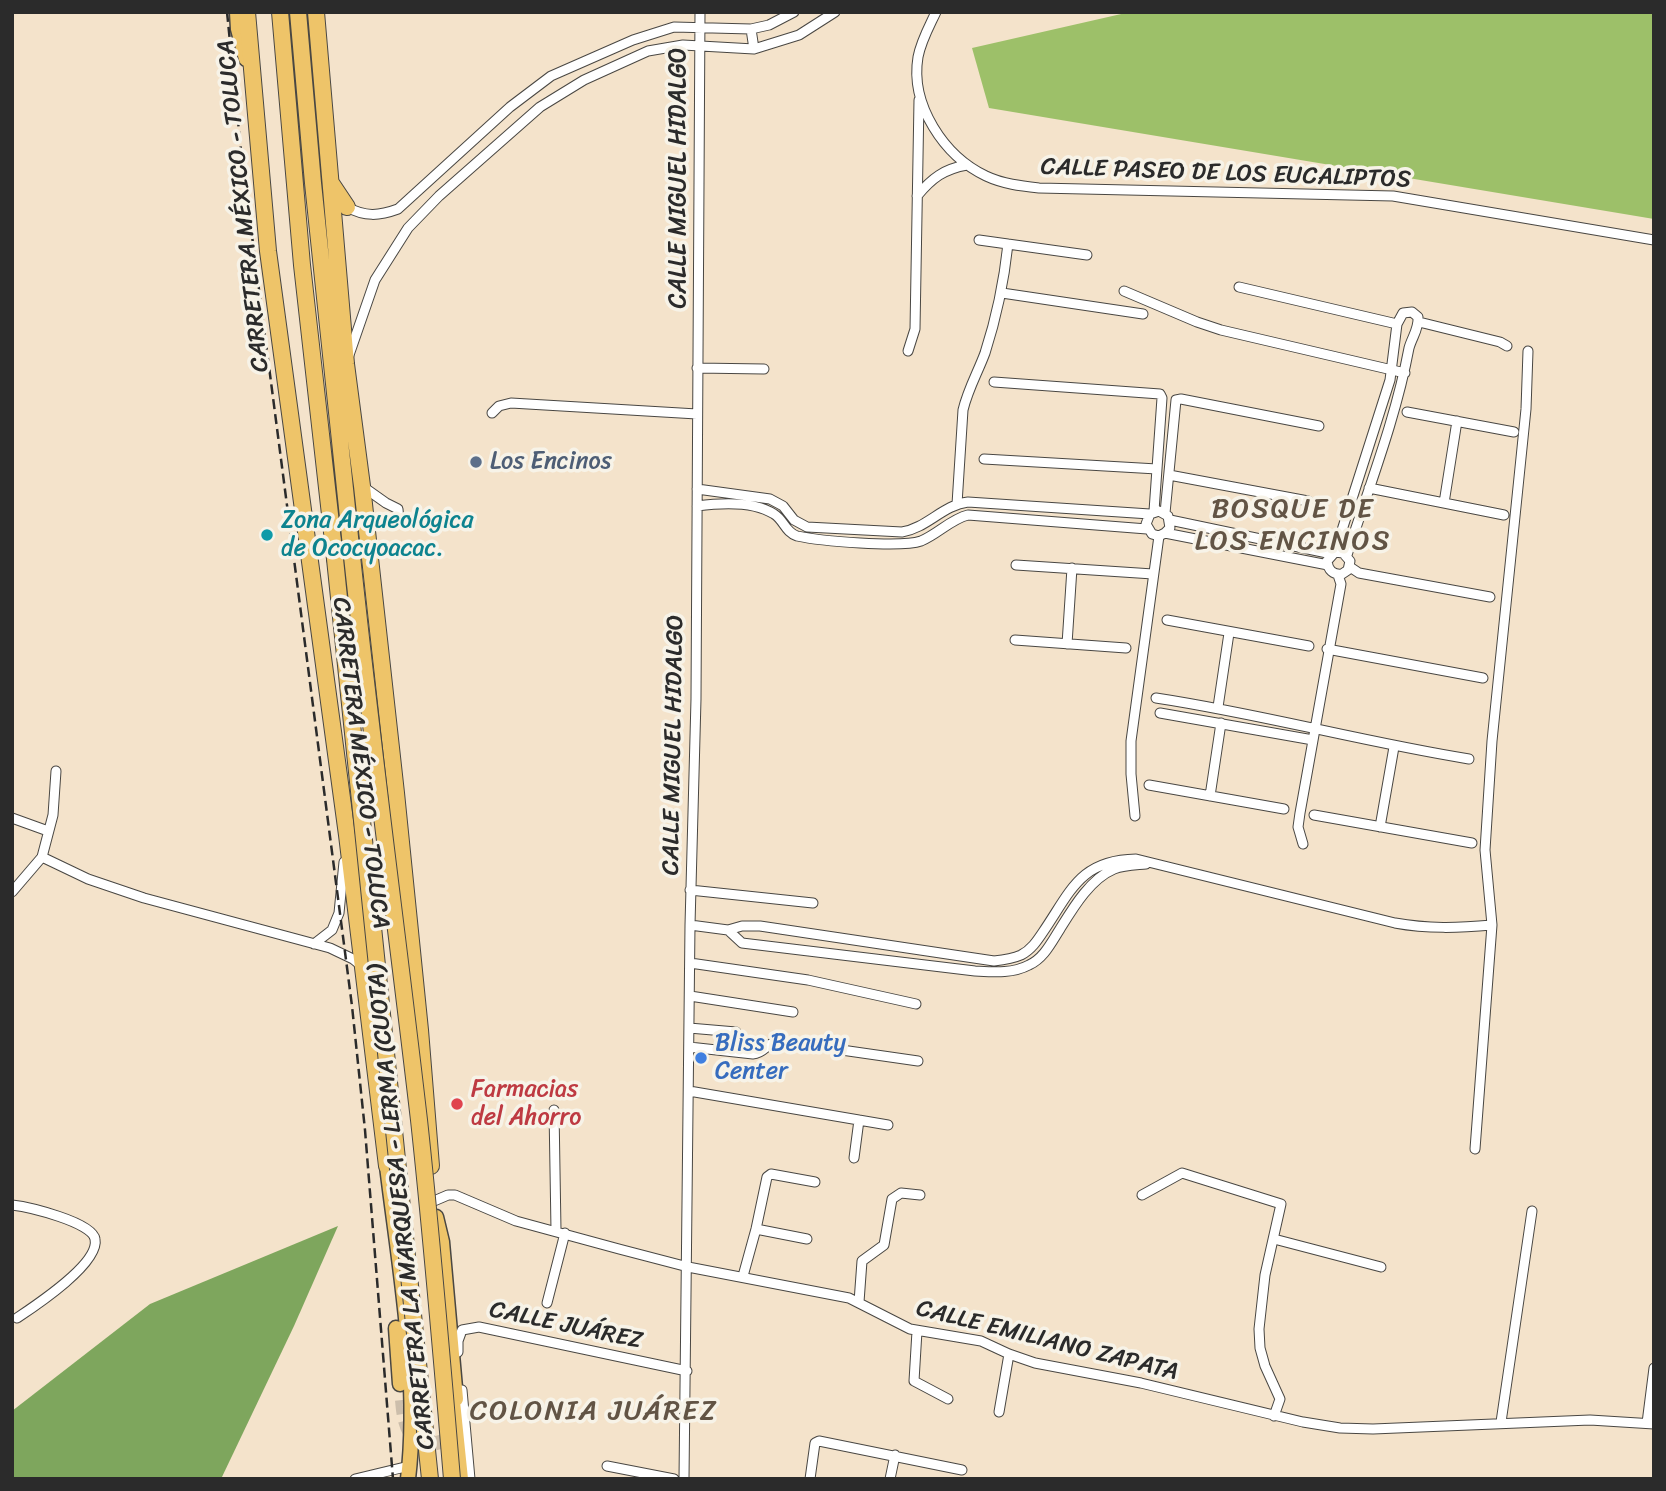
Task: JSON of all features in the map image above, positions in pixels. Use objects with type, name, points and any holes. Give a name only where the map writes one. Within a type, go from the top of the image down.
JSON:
[{"type":"highway","name":"CARRETERA MÉXICO - TOLUCA","points":[[247,12],[268,251],[347,835],[387,1166]]},
{"type":"highway","points":[[269,12],[285,170],[302,265]]},
{"type":"highway","name":"CARRETERA LA MARQUESA - LERMA (CUOTA)","points":[[280,12],[302,265],[430,1479]]},
{"type":"highway","name":"CARRETERA LA MARQUESA - LERMA (CUOTA)","points":[[298,12],[313,183],[379,803],[419,1124],[443,1355],[452,1479]]},
{"type":"highway","name":"CARRETERA MÉXICO - TOLUCA","points":[[316,12],[346,364],[362,485],[420,1030],[435,1209]]},
{"type":"highway","points":[[330,183],[347,207]]},
{"type":"main road","points":[[237,12],[253,90]]},
{"type":"main road","points":[[387,1166],[388,1239],[401,1400]]},
{"type":"main road","name":"CARRETERA MÉXICO - TOLUCA","points":[[387,1166],[408,1353],[409,1472]]},
{"type":"main road","points":[[435,1209],[442,1242],[456,1399]]},
{"type":"main road","name":"CARRETERA MÉXICO - TOLUCA","points":[[435,1209],[461,1479]]},
{"type":"street","name":"CALLE MIGUEL HIDALGO","points":[[684,1479],[688,1267],[688,1028],[696,699],[700,12]]},
{"type":"street","points":[[347,207],[360,215],[384,214],[398,209],[510,107],[551,76],[633,40],[674,27],[751,29],[794,12]]},
{"type":"street","points":[[346,364],[375,280],[408,228],[470,168],[540,107],[583,80],[648,51],[670,46],[754,49],[799,34],[835,12]]},
{"type":"street","name":"CALLE PASEO DE LOS EUCALIPTOS","points":[[936,12],[922,42],[918,59],[919,99],[951,152],[986,177],[1010,185],[1039,188],[1393,195],[1654,240]]},
{"type":"street","points":[[751,29],[754,49]]},
{"type":"street","points":[[908,351],[915,329],[919,99]]},
{"type":"street","points":[[916,197],[937,174],[967,165]]},
{"type":"street","points":[[979,240],[1087,255]]},
{"type":"street","points":[[957,503],[963,410],[966,396],[984,356],[1002,293],[1008,244]]},
{"type":"street","points":[[1239,287],[1397,324]]},
{"type":"street","points":[[1124,291],[1221,330],[1405,373]]},
{"type":"street","points":[[1002,293],[1143,314]]},
{"type":"street","points":[[1408,311],[1416,314],[1419,322],[1410,343],[1405,373],[1347,555],[1350,567],[1345,573],[1338,575],[1333,573],[1328,565],[1329,557],[1334,553],[1392,370],[1397,324],[1403,313],[1408,311]]},
{"type":"street","points":[[1419,322],[1507,346]]},
{"type":"street","points":[[1475,1149],[1492,925],[1485,850],[1492,741],[1526,409],[1528,351]]},
{"type":"street","points":[[697,368],[764,369]]},
{"type":"street","points":[[993,382],[1162,395],[1157,469],[1152,513],[1146,524],[1147,529],[1152,534],[1328,565]]},
{"type":"street","points":[[1135,816],[1131,741],[1153,574],[1162,534],[1170,528],[1169,475],[1176,400],[1319,426]]},
{"type":"street","points":[[492,413],[499,406],[511,403],[697,414]]},
{"type":"street","points":[[1407,412],[1514,432]]},
{"type":"street","points":[[1444,503],[1457,421]]},
{"type":"street","points":[[985,459],[1157,469]]},
{"type":"street","points":[[1360,469],[1373,474]]},
{"type":"street","points":[[1169,475],[1308,501]]},
{"type":"street","points":[[362,485],[398,509],[399,521]]},
{"type":"street","points":[[1369,488],[1504,515]]},
{"type":"street","points":[[697,489],[755,495],[777,502],[794,520],[807,527],[902,532],[919,528],[957,503],[968,502],[1152,513],[1347,555]]},
{"type":"street","points":[[717,491],[717,504]]},
{"type":"street","points":[[752,507],[755,495]]},
{"type":"street","points":[[697,506],[717,504],[752,507],[771,512],[792,535],[805,538],[906,544],[919,541],[968,515],[1147,529]]},
{"type":"street","points":[[930,521],[937,532]]},
{"type":"street","points":[[1016,565],[1153,574]]},
{"type":"street","points":[[1350,567],[1359,573],[1490,597]]},
{"type":"street","points":[[1067,644],[1072,568]]},
{"type":"street","points":[[1303,844],[1298,827],[1327,649],[1341,584],[1338,575]]},
{"type":"street","points":[[1167,620],[1309,646]]},
{"type":"street","points":[[1218,707],[1229,633]]},
{"type":"street","points":[[1016,640],[1126,648]]},
{"type":"street","points":[[1327,649],[1483,678]]},
{"type":"street","points":[[1156,698],[1218,707],[1394,747],[1469,759]]},
{"type":"street","points":[[1160,713],[1313,740]]},
{"type":"street","points":[[1210,796],[1221,723]]},
{"type":"street","points":[[1380,827],[1394,747]]},
{"type":"street","points":[[12,892],[42,857],[53,815],[56,771]]},
{"type":"street","points":[[1149,785],[1284,809]]},
{"type":"street","points":[[1314,815],[1472,843]]},
{"type":"street","points":[[12,818],[48,831]]},
{"type":"street","points":[[314,944],[332,930],[339,913],[347,835]]},
{"type":"street","points":[[42,857],[88,879],[144,898],[342,953],[364,968]]},
{"type":"street","points":[[1034,946],[1079,880],[1090,869],[1115,859],[1136,859],[1425,928],[1492,925]]},
{"type":"street","points":[[728,930],[741,943],[993,972],[1008,971],[1027,966],[1049,948],[1078,901],[1099,879],[1114,869],[1155,864]]},
{"type":"street","points":[[691,890],[813,903]]},
{"type":"street","points":[[690,925],[728,930],[742,926],[760,926],[994,961],[1023,954],[1060,929]]},
{"type":"street","points":[[690,963],[808,980],[916,1004]]},
{"type":"street","points":[[690,996],[793,1012]]},
{"type":"street","points":[[688,1028],[736,1032]]},
{"type":"street","points":[[689,1047],[758,1054],[771,1042],[779,1041],[918,1061]]},
{"type":"street","points":[[689,1091],[887,1125]]},
{"type":"street","points":[[547,1303],[561,1232],[554,1110]]},
{"type":"street","points":[[854,1158],[859,1119]]},
{"type":"street","points":[[1142,1195],[1182,1173],[1278,1202],[1282,1207],[1265,1275],[1259,1329],[1265,1366],[1280,1399],[1273,1416]]},
{"type":"street","points":[[743,1276],[768,1175],[815,1182]]},
{"type":"street","points":[[859,1302],[862,1261],[884,1245],[892,1199],[901,1193],[920,1195]]},
{"type":"street","name":"CALLE EMILIANO ZAPATA","points":[[435,1209],[448,1195],[455,1195],[516,1221],[688,1267],[835,1294],[859,1302],[895,1323],[917,1331],[981,1341],[1035,1363],[1141,1384],[1273,1416],[1340,1428],[1590,1420],[1650,1423]]},
{"type":"street","points":[[12,1205],[46,1212],[79,1225],[94,1234],[96,1245],[82,1266],[66,1282],[17,1318]]},
{"type":"street","points":[[1501,1422],[1532,1211]]},
{"type":"street","points":[[756,1229],[807,1239]]},
{"type":"street","points":[[1274,1239],[1381,1267]]},
{"type":"street","name":"CALLE JUÁREZ","points":[[470,1479],[458,1346],[459,1336],[464,1329],[479,1327],[687,1371]]},
{"type":"street","points":[[917,1331],[914,1381],[948,1399]]},
{"type":"street","points":[[999,1412],[1009,1354]]},
{"type":"street","points":[[1650,1423],[1654,1368]]},
{"type":"street","points":[[810,1479],[818,1441],[962,1470]]},
{"type":"street","points":[[890,1479],[894,1455]]},
{"type":"street","points":[[607,1466],[674,1479]]},
{"type":"street","points":[[355,1479],[409,1472]]},
{"type":"green space","points":[[1130,12],[1654,12],[1654,219],[989,108],[972,48]]},
{"type":"green space","points":[[338,1226],[221,1479],[12,1479],[12,1411],[150,1304]]},
{"type":"tunnel","points":[[402,1400],[408,1429],[420,1442],[437,1443],[453,1433]]},
{"type":"railway","points":[[227,12],[241,151],[352,1006],[365,1130],[393,1479]]},
{"type":"place","name":"Los Encinos","points":[[476,462]]},
{"type":"place","name":"Zona Arqueológica de Ococyoacac.","points":[[267,535]]},
{"type":"place","name":"Bliss Beauty Center","points":[[701,1058]]},
{"type":"place","name":"Farmacias del Ahorro","points":[[457,1104]]},
{"type":"district","name":"BOSQUE DE LOS ENCINOS","points":[[1293,526]]},
{"type":"district","name":"COLONIA JUÁREZ","points":[[594,1412]]}]
